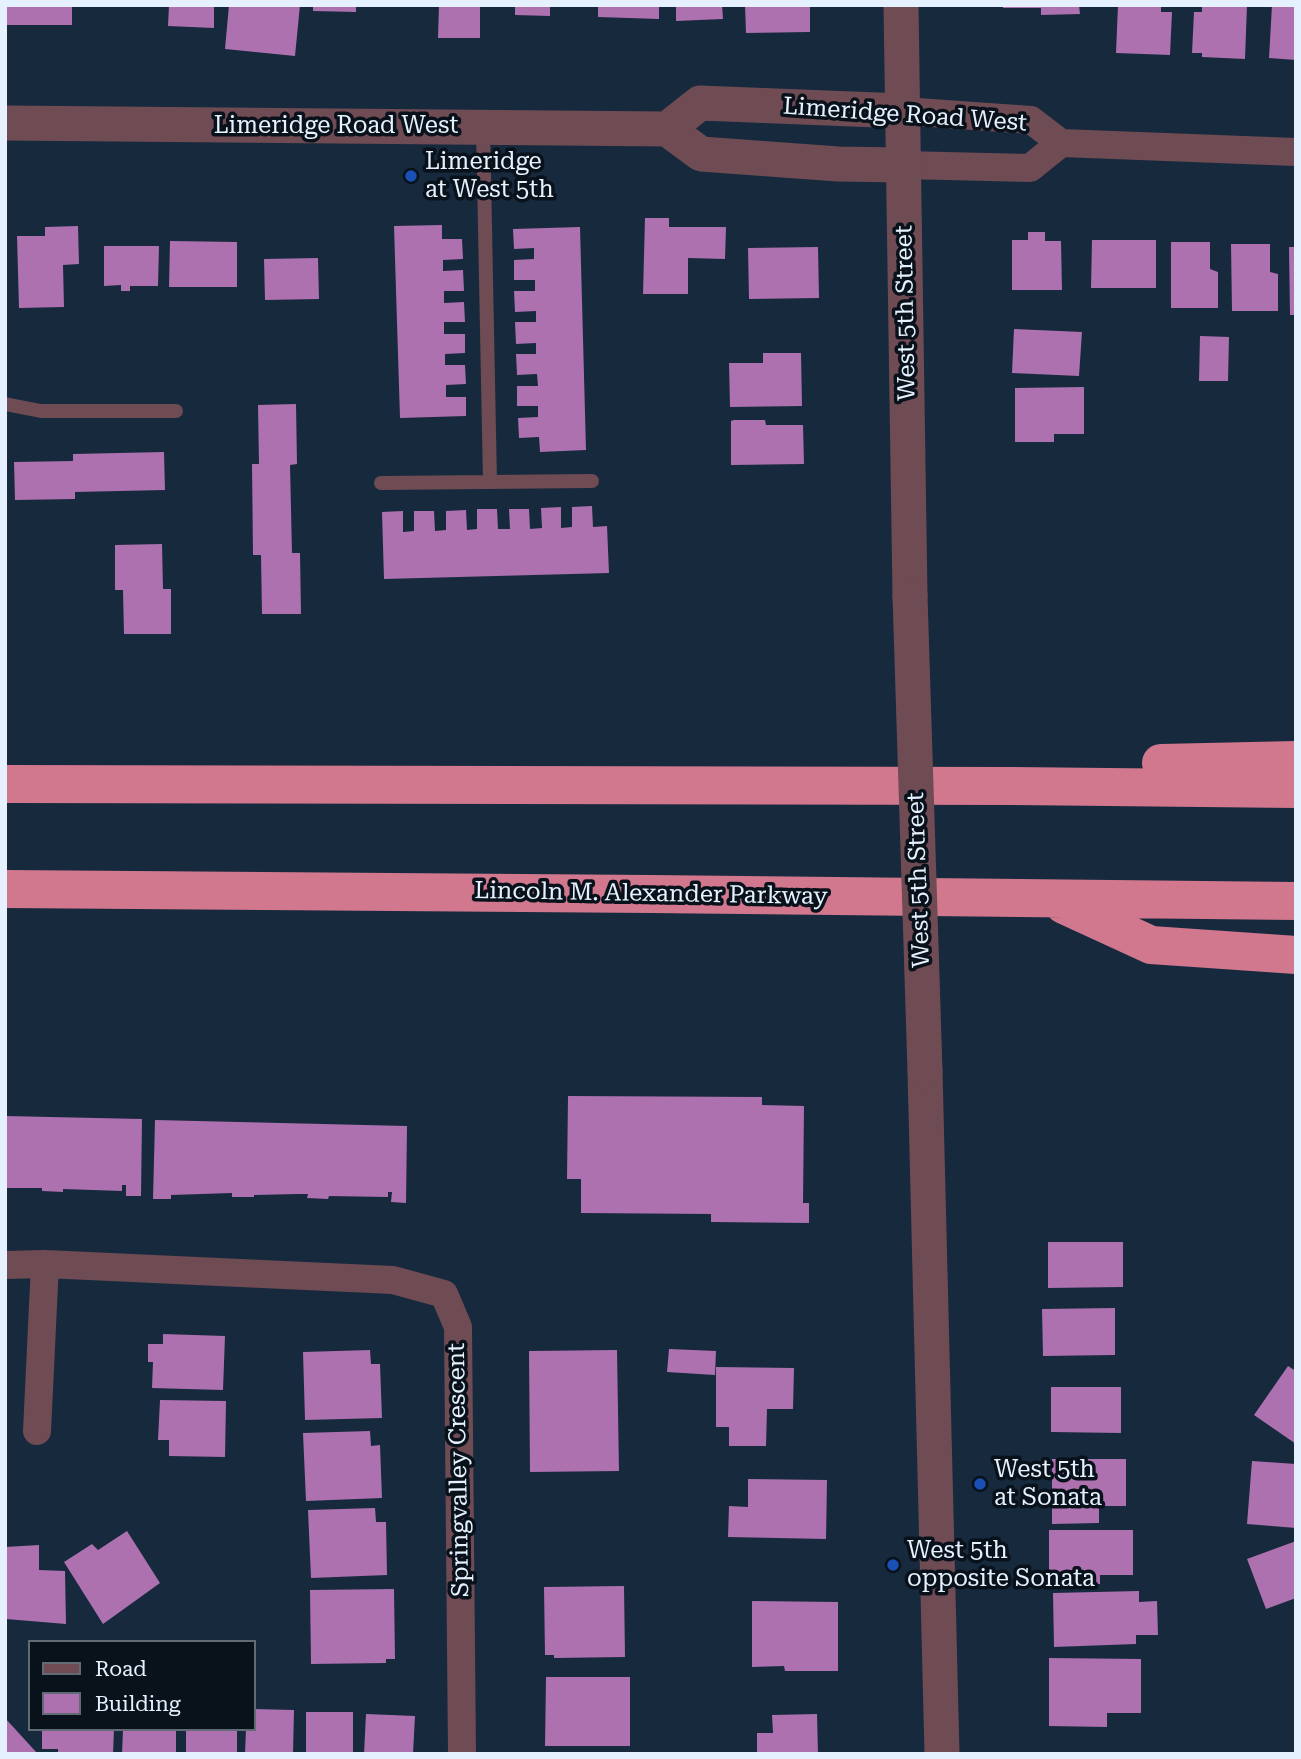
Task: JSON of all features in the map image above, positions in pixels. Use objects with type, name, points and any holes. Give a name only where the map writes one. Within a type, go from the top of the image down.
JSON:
[{"type":"highway","points":[[1013,786],[1117,764],[1296,760]]},
{"type":"highway","points":[[5,784],[1296,789]]},
{"type":"highway","name":"Lincoln M. Alexander Parkway","points":[[5,889],[1296,901]]},
{"type":"highway","points":[[1053,900],[1150,945],[1296,955]]},
{"type":"street","name":"West 5th Street","points":[[901,5],[910,596],[942,1754]]},
{"type":"street","name":"Limeridge Road West","points":[[667,129],[700,103],[903,111],[1031,120],[1061,143],[1296,152]]},
{"type":"street","name":"Limeridge Road West","points":[[5,122],[667,129],[701,155],[838,164],[1030,168],[1061,143]]},
{"type":"street","name":"Springvalley Crescent","points":[[5,1265],[45,1264],[393,1280],[444,1294],[458,1327],[462,1754]]},
{"type":"street","points":[[37,1431],[45,1264]]},
{"type":"lane","points":[[483,126],[490,482]]},
{"type":"lane","points":[[5,404],[41,411],[176,411]]},
{"type":"lane","points":[[381,483],[592,481]]},
{"type":"building","points":[[5,5],[72,5],[72,25],[5,25]]},
{"type":"building","points":[[169,5],[214,5],[214,28],[168,26]]},
{"type":"building","points":[[229,5],[300,5],[295,56],[225,49]]},
{"type":"building","points":[[313,5],[356,5],[356,12],[313,11]]},
{"type":"building","points":[[439,5],[480,5],[480,38],[438,38]]},
{"type":"building","points":[[515,5],[550,5],[550,16],[515,15]]},
{"type":"building","points":[[598,5],[659,5],[659,19],[598,17]]},
{"type":"building","points":[[676,5],[722,5],[723,19],[676,21]]},
{"type":"building","points":[[745,5],[810,5],[810,32],[746,33]]},
{"type":"building","points":[[1003,5],[1079,5],[1080,14],[1041,15],[1041,8],[1003,8]]},
{"type":"building","points":[[1118,5],[1161,5],[1161,12],[1172,12],[1170,55],[1116,53]]},
{"type":"building","points":[[1202,5],[1247,5],[1245,59],[1202,57],[1202,53],[1192,53],[1194,12],[1202,12]]},
{"type":"building","points":[[1272,5],[1296,5],[1296,60],[1269,58]]},
{"type":"building","points":[[645,218],[669,218],[669,227],[726,227],[725,259],[688,258],[688,294],[643,294]]},
{"type":"building","points":[[442,225],[442,239],[462,239],[463,259],[443,260],[443,271],[463,270],[464,291],[444,291],[444,303],[464,302],[465,322],[444,322],[444,334],[465,334],[465,353],[445,354],[445,365],[465,365],[466,384],[446,385],[446,397],[466,397],[466,416],[400,418],[394,226]]},
{"type":"building","points":[[78,226],[79,264],[63,265],[64,307],[19,308],[17,236],[45,236],[45,227]]},
{"type":"building","points":[[580,227],[586,450],[540,452],[539,437],[519,438],[518,418],[538,417],[538,406],[517,406],[517,386],[538,386],[537,374],[517,375],[516,354],[536,354],[536,343],[516,344],[515,322],[536,322],[536,311],[515,312],[514,291],[535,291],[535,280],[514,280],[514,260],[534,259],[534,248],[514,249],[513,229]]},
{"type":"building","points":[[1028,232],[1045,232],[1045,241],[1061,241],[1062,290],[1012,290],[1012,240],[1028,240]]},
{"type":"building","points":[[1092,240],[1156,240],[1156,288],[1091,288]]},
{"type":"building","points":[[170,241],[237,242],[237,287],[169,287]]},
{"type":"building","points":[[1171,242],[1210,242],[1210,269],[1218,272],[1218,308],[1171,308]]},
{"type":"building","points":[[1231,244],[1270,244],[1270,272],[1278,274],[1278,311],[1232,311]]},
{"type":"building","points":[[104,246],[159,246],[158,286],[130,286],[130,291],[121,291],[121,285],[104,286]]},
{"type":"building","points":[[818,247],[819,298],[749,299],[748,248]]},
{"type":"building","points":[[1289,247],[1296,247],[1296,315],[1290,315]]},
{"type":"building","points":[[318,258],[319,299],[265,300],[264,259]]},
{"type":"building","points":[[1014,329],[1082,332],[1079,376],[1012,373]]},
{"type":"building","points":[[1200,336],[1229,337],[1228,381],[1199,381]]},
{"type":"building","points":[[763,353],[801,353],[802,406],[730,407],[729,363],[763,363]]},
{"type":"building","points":[[1084,387],[1084,434],[1054,434],[1054,442],[1015,442],[1015,388]]},
{"type":"building","points":[[296,404],[297,464],[290,465],[292,553],[300,553],[301,614],[262,614],[261,555],[253,555],[252,464],[259,464],[258,405]]},
{"type":"building","points":[[765,420],[766,425],[803,425],[804,464],[731,465],[731,421]]},
{"type":"building","points":[[164,452],[165,490],[75,492],[75,499],[15,500],[14,462],[73,461],[73,454]]},
{"type":"building","points":[[592,506],[593,527],[607,526],[609,573],[384,579],[382,512],[403,511],[403,532],[414,531],[414,511],[434,511],[435,531],[446,530],[446,511],[466,510],[467,530],[477,529],[477,509],[497,509],[498,529],[510,529],[509,509],[529,509],[530,529],[542,528],[541,508],[561,507],[561,528],[572,527],[572,507]]},
{"type":"building","points":[[162,544],[163,589],[171,589],[171,634],[124,634],[123,590],[115,590],[115,545]]},
{"type":"building","points":[[568,1096],[762,1097],[762,1105],[804,1106],[803,1203],[809,1203],[809,1223],[711,1222],[711,1214],[581,1213],[581,1179],[567,1179]]},
{"type":"building","points":[[5,1116],[142,1119],[141,1196],[126,1196],[126,1185],[122,1185],[122,1191],[63,1189],[63,1192],[42,1191],[42,1188],[5,1188]]},
{"type":"building","points":[[155,1120],[407,1126],[406,1203],[391,1202],[392,1192],[388,1192],[388,1197],[329,1196],[328,1199],[307,1198],[308,1194],[232,1197],[232,1193],[171,1195],[171,1199],[153,1199]]},
{"type":"building","points":[[1048,1242],[1123,1242],[1123,1287],[1048,1288]]},
{"type":"building","points":[[1115,1308],[1115,1355],[1043,1356],[1042,1309]]},
{"type":"building","points":[[163,1334],[225,1336],[223,1390],[152,1388],[153,1362],[148,1362],[148,1344],[163,1344]]},
{"type":"building","points":[[669,1349],[716,1351],[715,1375],[667,1372]]},
{"type":"building","points":[[370,1350],[371,1364],[380,1364],[382,1418],[305,1420],[303,1352]]},
{"type":"building","points":[[617,1350],[619,1471],[530,1472],[529,1351]]},
{"type":"building","points":[[1288,1366],[1296,1371],[1296,1444],[1254,1415]]},
{"type":"building","points":[[716,1367],[794,1368],[793,1409],[767,1409],[766,1446],[729,1446],[729,1427],[716,1427]]},
{"type":"building","points":[[1051,1387],[1121,1387],[1121,1433],[1051,1432]]},
{"type":"building","points":[[160,1400],[226,1401],[225,1457],[169,1456],[169,1440],[158,1440]]},
{"type":"building","points":[[370,1431],[371,1446],[380,1445],[382,1498],[306,1501],[303,1433]]},
{"type":"building","points":[[1052,1459],[1126,1459],[1126,1506],[1099,1506],[1099,1523],[1052,1524]]},
{"type":"building","points":[[1252,1461],[1296,1464],[1296,1528],[1247,1524]]},
{"type":"building","points":[[748,1479],[827,1480],[826,1539],[728,1537],[729,1506],[748,1507]]},
{"type":"building","points":[[375,1508],[376,1522],[386,1522],[387,1575],[311,1578],[308,1510]]},
{"type":"building","points":[[1049,1530],[1133,1530],[1133,1575],[1100,1575],[1100,1584],[1049,1584]]},
{"type":"building","points":[[127,1531],[160,1583],[103,1624],[64,1562],[92,1544],[98,1550]]},
{"type":"building","points":[[1296,1541],[1296,1598],[1266,1609],[1247,1559]]},
{"type":"building","points":[[39,1545],[39,1570],[65,1571],[66,1624],[6,1619],[5,1547]]},
{"type":"building","points":[[624,1586],[625,1657],[554,1658],[554,1655],[545,1655],[544,1587]]},
{"type":"building","points":[[394,1589],[395,1659],[386,1659],[386,1663],[311,1664],[310,1590]]},
{"type":"building","points":[[1139,1591],[1139,1602],[1157,1601],[1158,1635],[1136,1635],[1136,1644],[1054,1647],[1053,1593]]},
{"type":"building","points":[[752,1601],[838,1602],[838,1671],[785,1671],[784,1666],[752,1667]]},
{"type":"building","points":[[1049,1658],[1141,1659],[1141,1713],[1107,1713],[1107,1727],[1049,1726]]},
{"type":"building","points":[[546,1677],[630,1677],[630,1746],[545,1746]]},
{"type":"building","points":[[256,1709],[294,1710],[293,1754],[245,1754],[246,1731],[256,1731]]},
{"type":"building","points":[[306,1712],[353,1712],[353,1754],[306,1754]]},
{"type":"building","points":[[366,1714],[415,1716],[413,1754],[364,1754]]},
{"type":"building","points":[[817,1714],[818,1754],[757,1754],[757,1733],[773,1733],[772,1715]]},
{"type":"building","points":[[5,1718],[37,1753],[5,1754]]},
{"type":"building","points":[[42,1731],[114,1731],[113,1754],[58,1753],[58,1749],[42,1749]]},
{"type":"building","points":[[123,1731],[176,1731],[176,1754],[122,1754]]},
{"type":"building","points":[[186,1731],[237,1731],[237,1754],[186,1754]]},
{"type":"place","name":"Limeridge at West 5th","points":[[411,176]]},
{"type":"place","name":"West 5th at Sonata","points":[[980,1484]]},
{"type":"place","name":"West 5th opposite Sonata","points":[[893,1565]]}]
